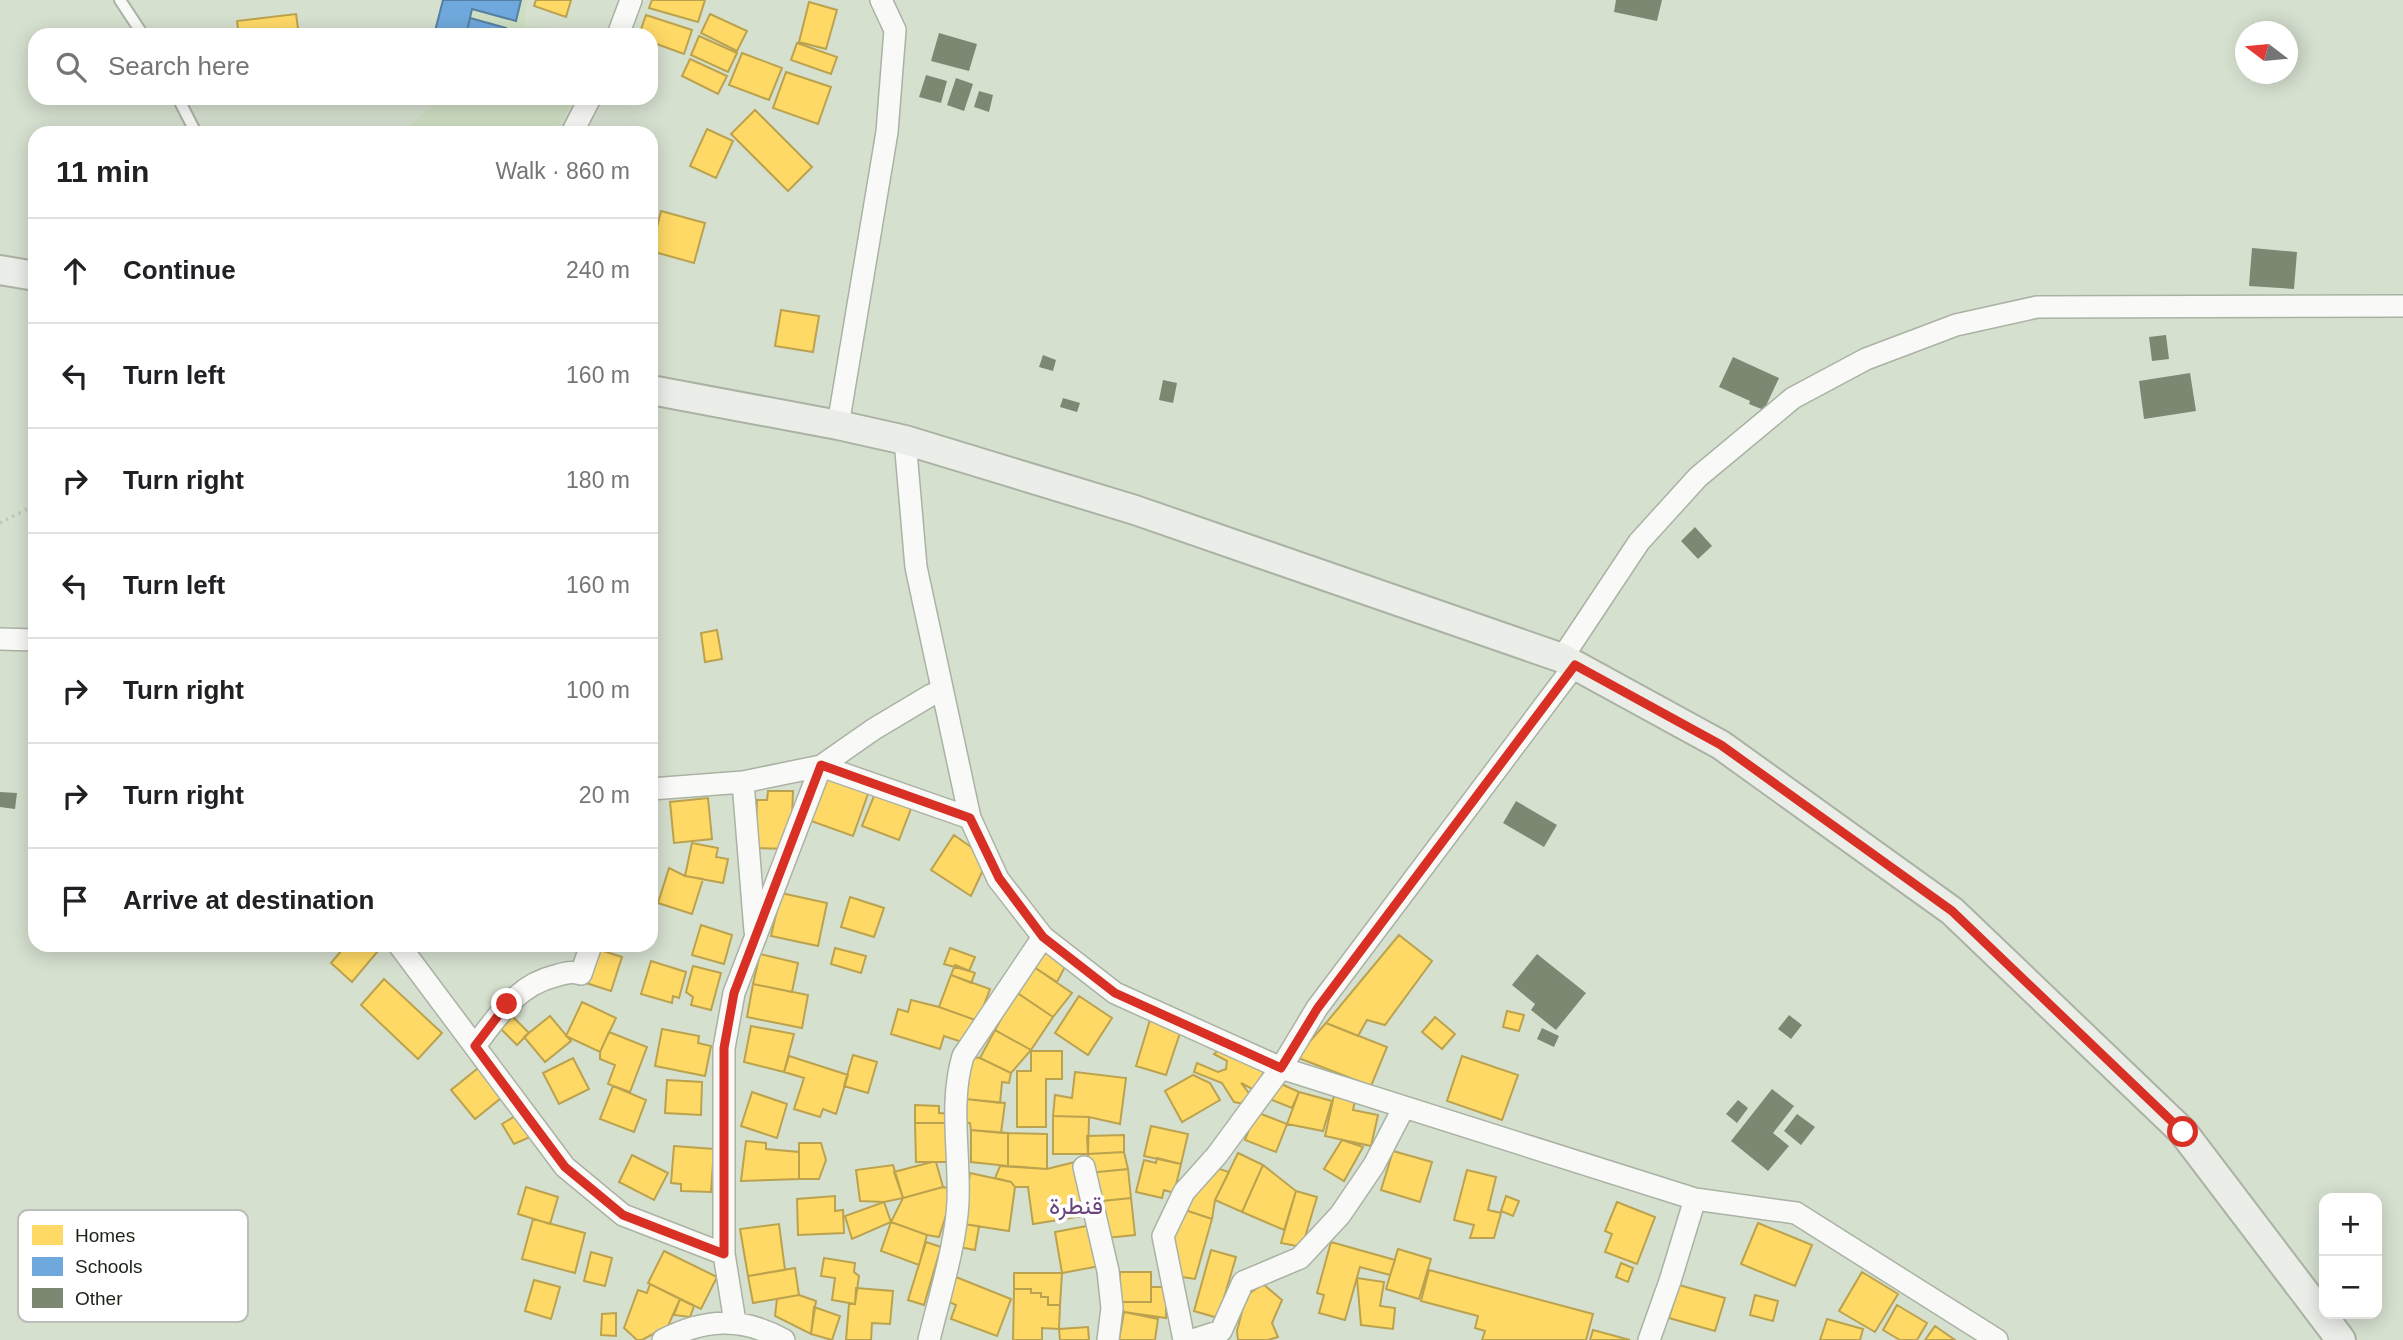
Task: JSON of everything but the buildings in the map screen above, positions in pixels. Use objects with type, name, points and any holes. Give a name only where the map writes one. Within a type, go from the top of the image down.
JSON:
[{"type":"main road","points":[[0,270],[28,275]]},
{"type":"main road","points":[[658,391],[905,440],[1135,510],[1568,662],[1721,745],[1952,911],[2183,1132],[2341,1340]]},
{"type":"street","points":[[621,28],[631,0]]},
{"type":"street","points":[[838,425],[887,132],[895,30],[881,0]]},
{"type":"street","points":[[576,126],[586,105]]},
{"type":"street","points":[[1184,1340],[1163,1236],[1184,1192],[1217,1155],[1281,1068],[1317,1009],[1568,662],[1639,542],[1698,477],[1793,398],[1866,359],[1956,325],[2037,307],[2403,306]]},
{"type":"street","points":[[905,440],[916,567],[970,818],[999,878],[1043,937],[1115,993],[1281,1068],[1695,1199],[1796,1213],[1997,1340]]},
{"type":"street","points":[[0,639],[28,640]]},
{"type":"street","points":[[658,788],[743,782],[821,765],[874,729],[942,691]]},
{"type":"street","points":[[821,765],[970,818]]},
{"type":"street","points":[[734,1322],[724,1254],[724,1048],[734,993],[821,765]]},
{"type":"street","points":[[743,782],[755,937]]},
{"type":"street","points":[[929,1340],[958,1204],[955,1094],[963,1056],[1043,937]]},
{"type":"street","points":[[405,952],[565,1167],[623,1215],[724,1254]]},
{"type":"street","points":[[475,1046],[507,1004],[536,980],[572,971],[581,974],[589,952]]},
{"type":"street","points":[[1193,1340],[1221,1331],[1242,1282],[1300,1258],[1340,1215],[1374,1165],[1404,1107]]},
{"type":"street","points":[[1084,1167],[1108,1270],[1112,1308],[1108,1340]]},
{"type":"street","points":[[1649,1340],[1695,1199]]},
{"type":"street","points":[[663,1340],[686,1328],[734,1322],[767,1330],[784,1340]]},
{"type":"lane","points":[[120,0],[138,28]]},
{"type":"lane","points":[[182,105],[192,126]]},
{"type":"path","points":[[0,523],[28,509]]},
{"type":"shaded area","points":[[468,0],[527,0],[524,26],[562,28],[459,28]]},
{"type":"shaded area","points":[[432,105],[571,105],[558,126],[409,126]]},
{"type":"district","name":"قنطرة","points":[[1076,1205]]},
{"type":"route","points":[[507,1004],[475,1046],[565,1167],[623,1215],[724,1254],[724,1048],[734,993],[821,765],[970,818],[999,878],[1043,937],[1115,993],[1281,1068],[1317,1009],[1575,665],[1721,745],[1952,911],[2183,1132]]}]
